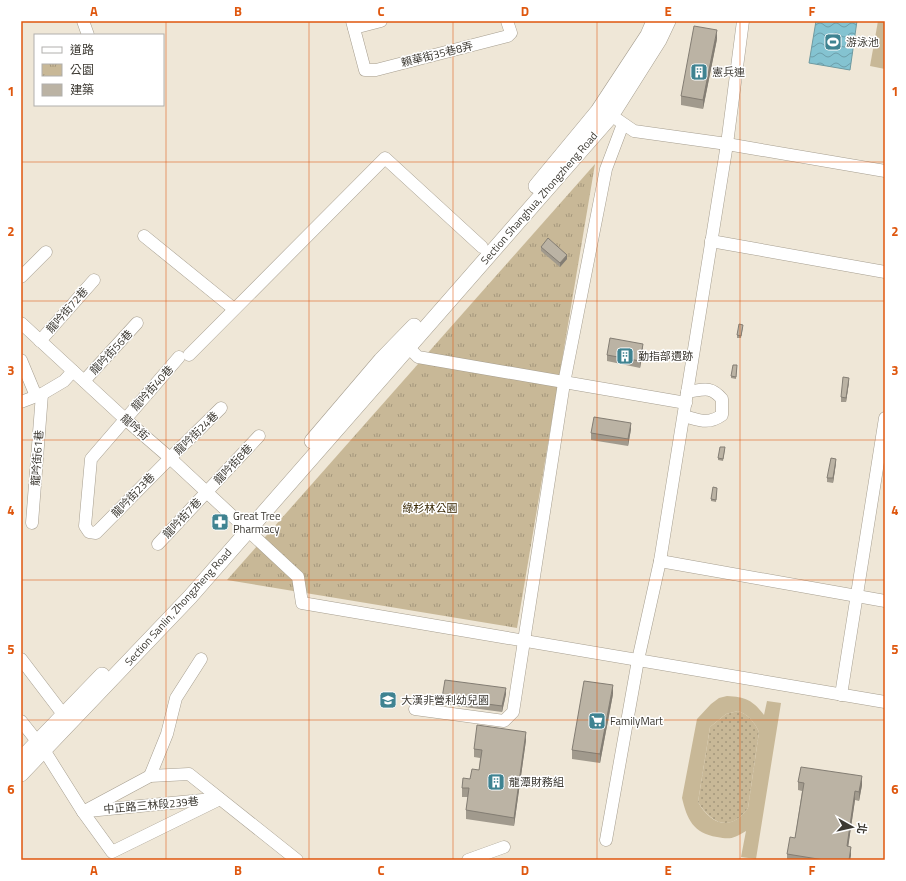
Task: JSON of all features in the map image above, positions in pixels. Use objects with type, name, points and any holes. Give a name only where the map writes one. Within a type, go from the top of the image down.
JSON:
[{"type":"main road","name":"Section Shanghua, Zhongzheng Road","points":[[405,344],[482,247],[546,175],[611,117],[654,21]]},
{"type":"main road","name":"Section Shanghua, Zhongzheng Road","points":[[387,362],[611,117],[659,40],[668,21]]},
{"type":"main road","name":"Section Sanlin, Zhongzheng Road","points":[[21,774],[41,746],[245,527],[387,362]]},
{"type":"main road","name":"Section Sanlin, Zhongzheng Road","points":[[21,759],[41,746]]},
{"type":"street","points":[[83,21],[88,34]]},
{"type":"street","points":[[353,24],[381,21]]},
{"type":"street","name":"賴華街35巷8弄","points":[[353,24],[366,70],[376,70],[508,36],[511,33],[507,21]]},
{"type":"street","points":[[606,840],[638,660],[660,561],[727,144],[743,21]]},
{"type":"street","points":[[415,709],[504,721],[513,712],[564,383],[606,169],[611,117],[634,131],[727,144],[885,171]]},
{"type":"street","name":"龍吟街40巷","points":[[96,533],[88,532],[85,526],[91,459],[125,419],[184,356],[234,309],[385,158],[482,247]]},
{"type":"street","points":[[144,236],[234,309]]},
{"type":"street","points":[[711,241],[885,272]]},
{"type":"street","points":[[21,277],[46,252]]},
{"type":"street","name":"龍吟街72巷","points":[[40,341],[94,280]]},
{"type":"street","name":"龍吟街","points":[[21,323],[207,492],[298,578],[302,603],[524,642]]},
{"type":"street","name":"龍吟街56巷","points":[[84,381],[137,323]]},
{"type":"street","points":[[405,344],[418,357],[564,383],[687,398],[710,389],[717,393],[722,399],[722,415],[711,421],[706,422],[684,416]]},
{"type":"street","points":[[21,360],[39,395]]},
{"type":"street","points":[[21,402],[39,395],[64,381],[73,371]]},
{"type":"street","name":"龍吟街61巷","points":[[32,523],[39,395]]},
{"type":"street","name":"龍吟街24巷","points":[[170,458],[221,408]]},
{"type":"street","points":[[840,695],[885,418]]},
{"type":"street","name":"龍吟街8巷","points":[[207,492],[259,436]]},
{"type":"street","name":"龍吟街23巷","points":[[96,533],[170,458]]},
{"type":"street","name":"龍吟街7巷","points":[[158,544],[207,492]]},
{"type":"street","points":[[660,561],[885,602]]},
{"type":"street","points":[[524,642],[885,702]]},
{"type":"street","points":[[21,659],[66,719]]},
{"type":"street","points":[[150,776],[167,734],[176,698],[201,659]]},
{"type":"street","points":[[21,721],[41,746],[82,812],[112,852],[220,798]]},
{"type":"street","name":"中正路三林段239巷","points":[[82,812],[150,776],[190,774],[297,860]]},
{"type":"street","name":"中正路三林段239巷","points":[[82,812],[220,798]]},
{"type":"street","points":[[468,860],[504,847]]},
{"type":"green space","points":[[878,21],[885,21],[885,69],[870,66]]},
{"type":"green space","name":"綠杉林公園","points":[[595,164],[517,628],[227,580]]},
{"type":"green space","points":[[727,696],[744,698],[756,706],[764,715],[767,701],[781,703],[756,859],[741,857],[746,831],[735,837],[729,838],[717,837],[702,832],[692,824],[689,819],[682,798],[697,719],[719,698]],"holes":[[[738,711],[751,719],[759,732],[748,808],[742,816],[728,823],[722,823],[709,816],[698,802],[710,727],[726,714]]]},
{"type":"green space","points":[[738,711],[751,719],[759,732],[748,808],[742,816],[728,823],[722,823],[709,816],[698,802],[710,727],[726,714]]},
{"type":"water","name":"游泳池","points":[[816,21],[857,21],[850,70],[809,63]]},
{"type":"building","name":"憲兵連","points":[[694,26],[717,30],[703,100],[681,96]]},
{"type":"building","points":[[548,238],[567,255],[560,263],[541,247]]},
{"type":"building","points":[[739,324],[743,325],[741,336],[737,335]]},
{"type":"building","points":[[610,338],[643,344],[640,361],[607,355]]},
{"type":"building","points":[[733,365],[737,365],[736,377],[731,376]]},
{"type":"building","points":[[843,377],[849,378],[846,398],[841,397]]},
{"type":"building","points":[[594,417],[631,423],[628,439],[591,433]]},
{"type":"building","points":[[720,447],[725,447],[723,459],[718,458]]},
{"type":"building","points":[[831,458],[836,459],[833,478],[827,478]]},
{"type":"building","points":[[713,487],[717,488],[716,500],[711,499]]},
{"type":"building","points":[[445,680],[506,688],[502,706],[442,698]]},
{"type":"building","points":[[584,681],[613,685],[600,754],[572,750]]},
{"type":"building","name":"龍潭財務組","points":[[477,725],[526,732],[514,818],[466,810],[469,788],[462,788],[463,778],[470,779],[472,769],[479,770],[482,750],[474,749]]},
{"type":"building","points":[[801,767],[862,776],[859,792],[855,791],[847,846],[851,847],[849,860],[824,860],[787,854],[790,837],[795,838],[804,783],[798,782]]},
{"type":"place","name":"游泳池","points":[[833,42]]},
{"type":"place","name":"憲兵連","points":[[699,72]]},
{"type":"place","name":"勤指部遺跡","points":[[625,356]]},
{"type":"place","name":"Great Tree Pharmacy","points":[[220,522]]},
{"type":"place","name":"大漢非營利幼兒園","points":[[388,700]]},
{"type":"place","name":"FamilyMart","points":[[597,721]]},
{"type":"place","name":"龍潭財務組","points":[[496,782]]}]
